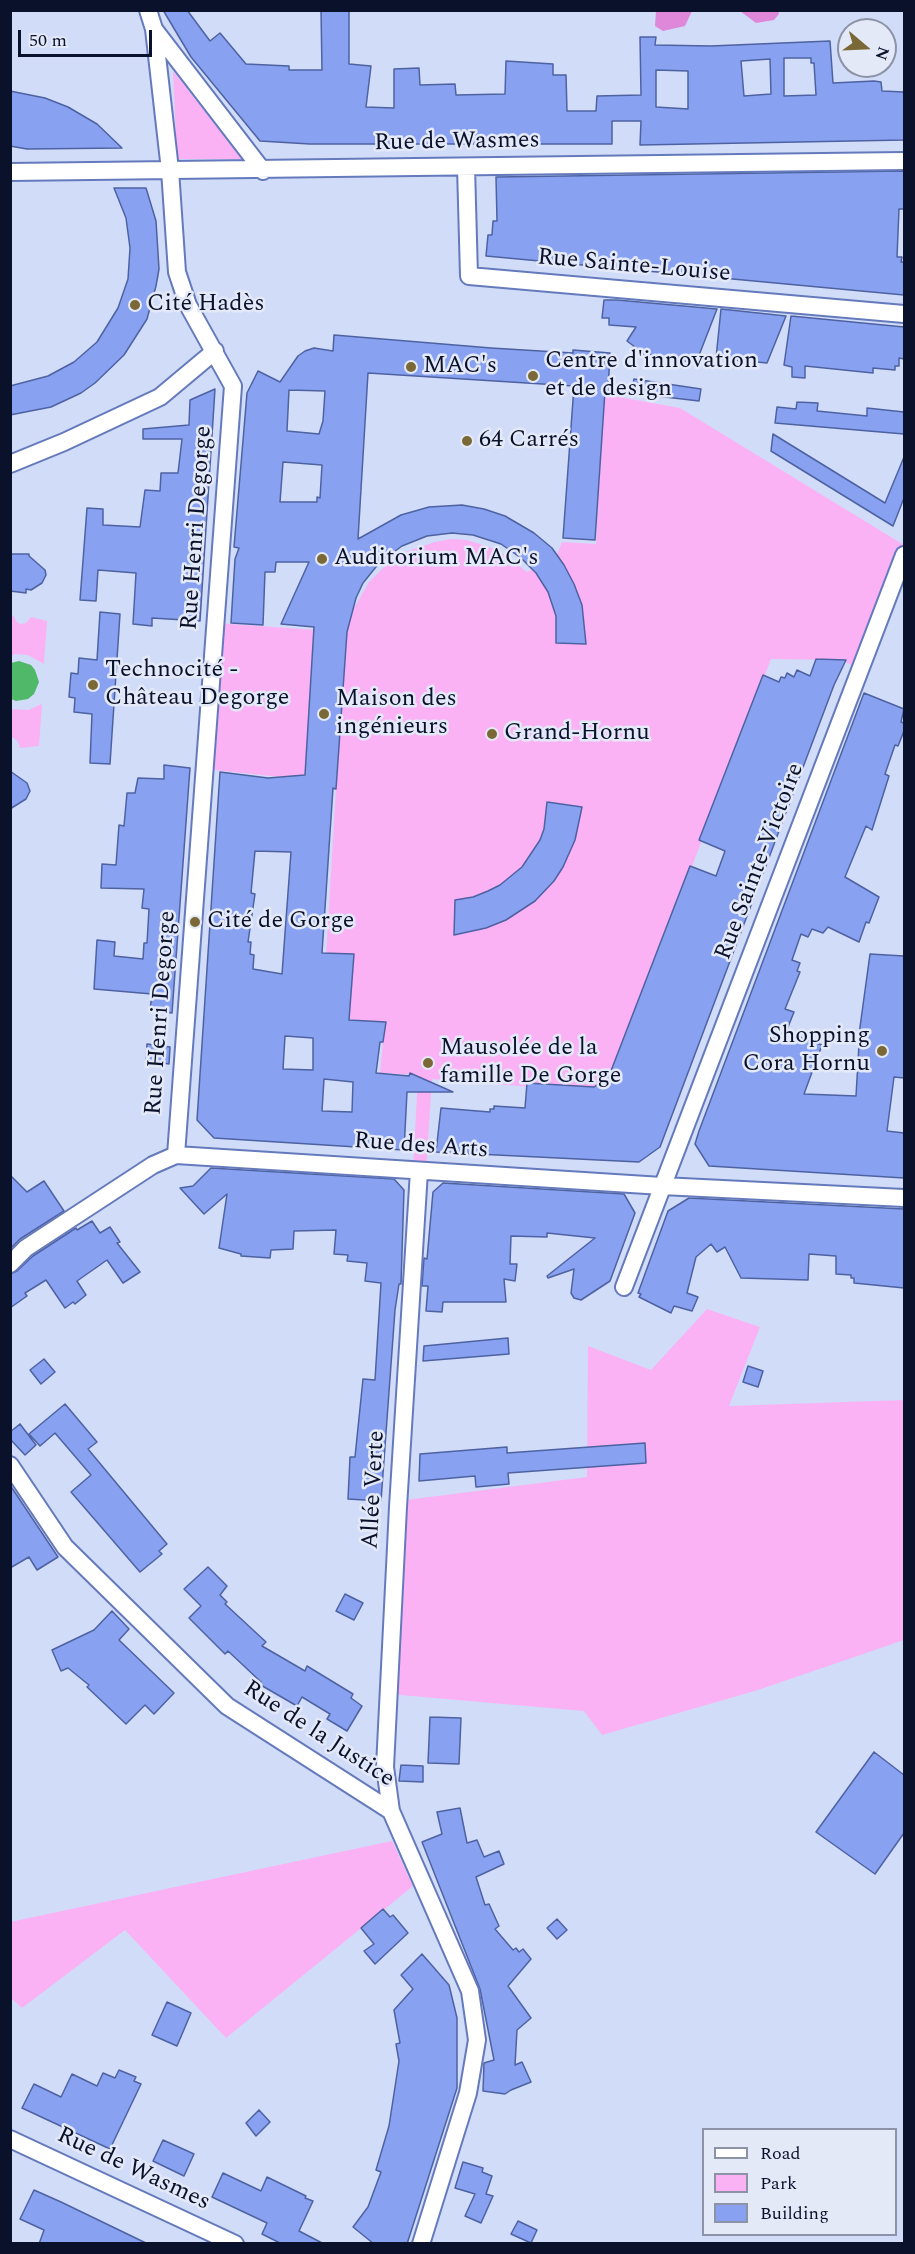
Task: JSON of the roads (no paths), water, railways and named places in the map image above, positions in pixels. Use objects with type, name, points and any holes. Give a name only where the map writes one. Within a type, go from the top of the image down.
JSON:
[{"type":"street","points":[[148,10],[154,29],[263,171]]},
{"type":"street","name":"Rue Henri Degorge","points":[[154,29],[170,170],[177,272],[188,305],[233,386],[176,1155]]},
{"type":"street","name":"Rue de Wasmes","points":[[10,172],[263,171],[904,162]]},
{"type":"street","name":"Rue Sainte-Louise","points":[[466,167],[469,276],[904,314]]},
{"type":"street","points":[[10,464],[64,442],[160,397],[215,351]]},
{"type":"street","name":"Rue Sainte-Victoire","points":[[624,1287],[904,555]]},
{"type":"street","points":[[10,1264],[26,1248],[153,1165],[176,1155]]},
{"type":"street","name":"Rue des Arts","points":[[176,1155],[662,1186],[904,1198]]},
{"type":"street","name":"Allée Verte","points":[[391,1811],[385,1767],[418,1171]]},
{"type":"street","name":"Rue de la Justice","points":[[10,1465],[65,1547],[117,1601],[227,1706],[391,1811],[470,1991],[477,2040],[468,2093],[421,2244]]},
{"type":"street","name":"Rue de Wasmes","points":[[10,2139],[235,2244]]},
{"type":"place","name":"Cité Hadès","points":[[135,305]]},
{"type":"place","name":"MAC's","points":[[411,367]]},
{"type":"place","name":"Centre d'innovation et de design","points":[[533,376]]},
{"type":"place","name":"64 Carrés","points":[[467,441]]},
{"type":"place","name":"Auditorium MAC's","points":[[322,559]]},
{"type":"place","name":"Technocité - Château Degorge","points":[[93,685]]},
{"type":"place","name":"Maison des ingénieurs","points":[[324,714]]},
{"type":"place","name":"Grand-Hornu","points":[[492,734]]},
{"type":"place","name":"Cité de Gorge","points":[[195,922]]},
{"type":"place","name":"Shopping Cora Hornu","points":[[882,1051]]},
{"type":"place","name":"Mausolée de la famille De Gorge","points":[[428,1063]]}]
